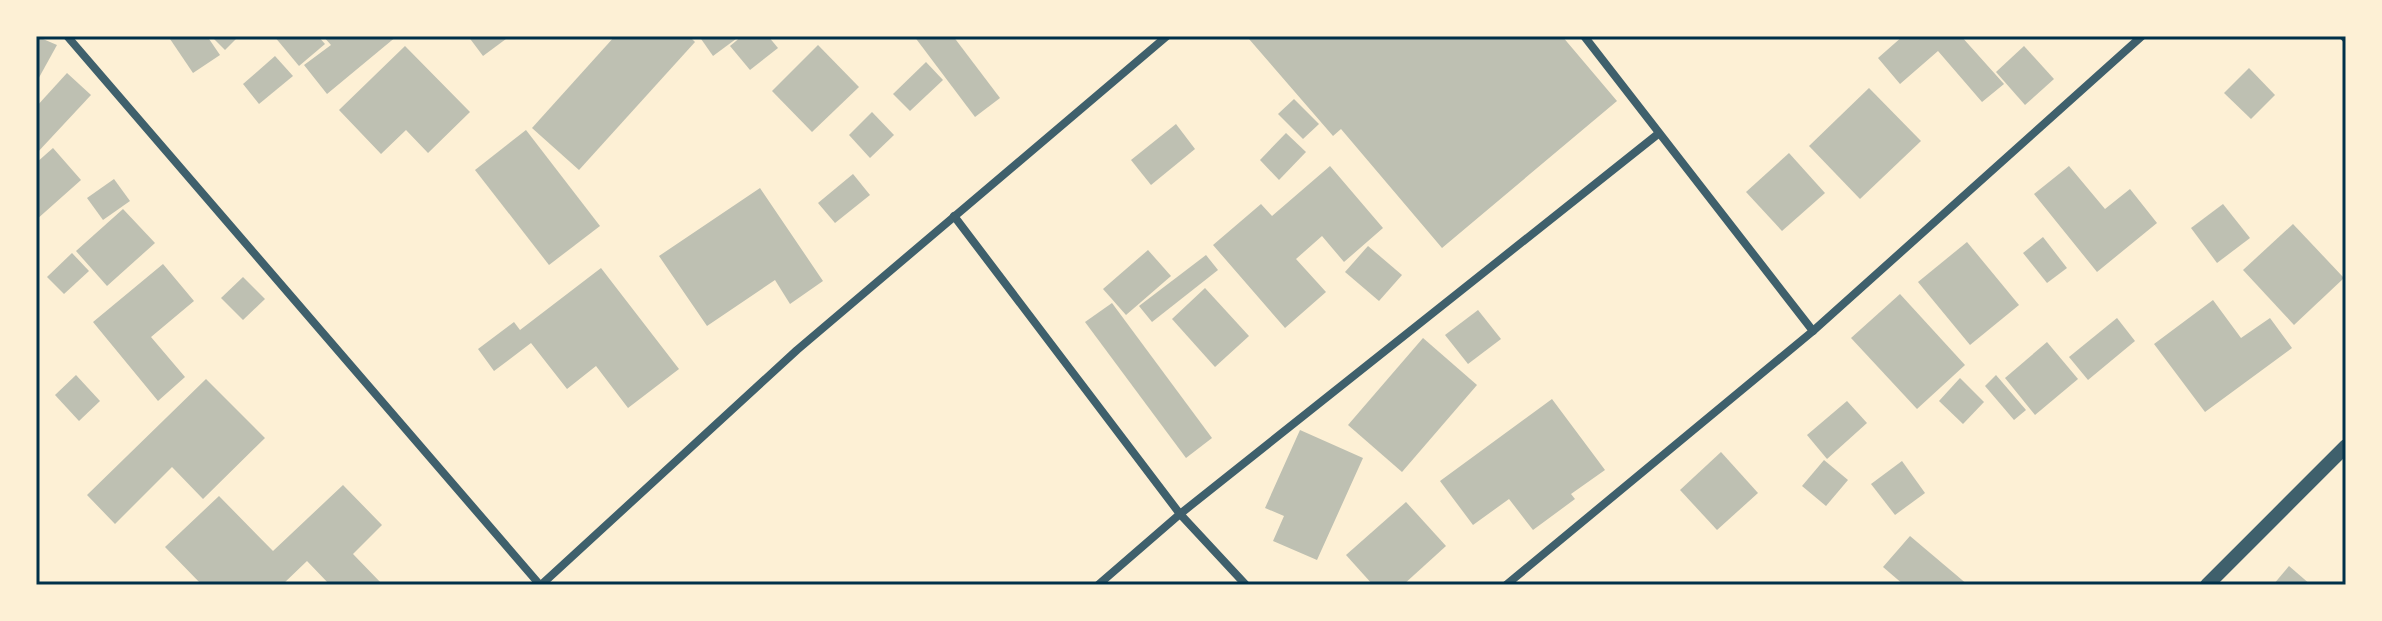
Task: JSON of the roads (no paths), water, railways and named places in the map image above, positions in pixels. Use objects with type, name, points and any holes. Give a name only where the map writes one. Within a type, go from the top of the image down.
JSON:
[{"type":"street","points":[[67,36],[540,585],[797,350],[1167,36]]},
{"type":"street","points":[[1584,36],[1813,331]]},
{"type":"street","points":[[1506,585],[1813,331],[2142,36]]},
{"type":"street","points":[[1098,585],[1180,514],[1658,134]]},
{"type":"street","points":[[954,216],[1180,514],[1246,585]]},
{"type":"street","points":[[2207,585],[2346,446]]}]
